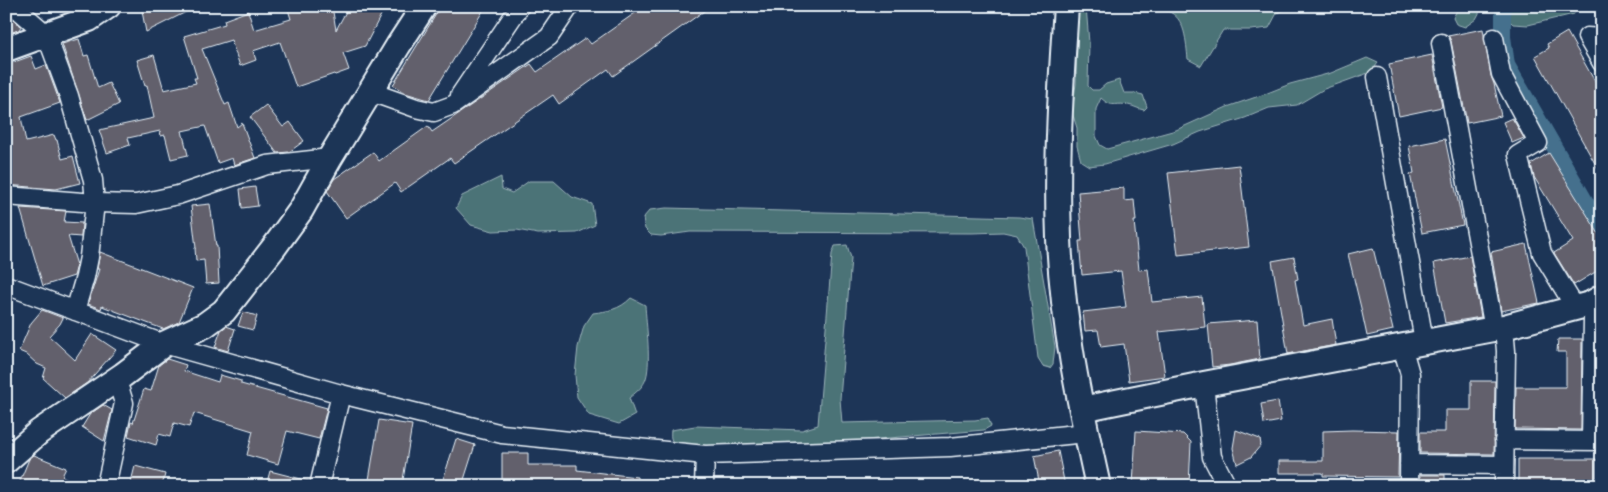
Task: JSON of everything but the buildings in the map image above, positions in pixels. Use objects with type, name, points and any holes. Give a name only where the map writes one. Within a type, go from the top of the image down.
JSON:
[{"type":"main road","points":[[6,49],[89,19],[108,6]]},
{"type":"main road","points":[[6,461],[39,432],[164,344],[206,325],[224,311],[301,210],[330,158],[424,6]]},
{"type":"main road","points":[[1066,6],[1058,171],[1059,240],[1066,322],[1086,433],[1098,486]]},
{"type":"main road","points":[[1082,409],[1413,344],[1584,313],[1590,304],[1602,297]]},
{"type":"street","points":[[14,6],[46,34],[69,96],[91,167],[94,203],[89,257],[76,311]]},
{"type":"street","points":[[453,105],[520,6]]},
{"type":"street","points":[[371,92],[416,108],[434,112],[453,105],[549,37],[570,6]]},
{"type":"street","points":[[1602,38],[1587,37],[1602,63]]},
{"type":"street","points":[[1494,38],[1501,74],[1538,143],[1518,155],[1542,254],[1584,313],[1597,420],[1596,441],[1504,440]]},
{"type":"street","points":[[1441,43],[1499,328],[1506,351],[1504,486]]},
{"type":"street","points":[[1377,77],[1413,344],[1410,374],[1408,486]]},
{"type":"street","points":[[6,196],[94,203],[136,204],[178,195],[267,164],[330,158]]},
{"type":"street","points":[[6,285],[164,344],[341,394],[502,434],[705,455],[950,447],[1086,433]]},
{"type":"street","points":[[106,486],[124,403],[120,390],[114,380]]},
{"type":"street","points":[[1204,384],[1214,486]]},
{"type":"street","points":[[319,486],[341,394]]},
{"type":"street","points":[[704,486],[705,455]]},
{"type":"street","points":[[1212,457],[1227,486],[1236,486]]},
{"type":"street","points":[[1409,464],[1504,465]]},
{"type":"green space","points":[[1078,6],[1086,6],[1089,43],[1088,86],[1092,90],[1099,90],[1106,84],[1119,80],[1124,93],[1143,95],[1147,107],[1144,110],[1124,104],[1111,104],[1101,98],[1096,109],[1096,136],[1100,145],[1107,149],[1176,130],[1227,107],[1290,84],[1331,73],[1367,58],[1378,63],[1371,72],[1324,89],[1297,105],[1269,108],[1245,118],[1200,132],[1173,144],[1105,164],[1089,166],[1081,161],[1077,146],[1077,128],[1072,112],[1076,84]]},
{"type":"green space","points":[[1146,6],[1291,6],[1277,13],[1269,28],[1223,30],[1201,66],[1188,59],[1184,31],[1178,19],[1165,10],[1147,11]]},
{"type":"green space","points":[[1459,6],[1483,6],[1476,19],[1465,27],[1456,24],[1453,18]]},
{"type":"green space","points":[[1509,6],[1534,6],[1541,10],[1564,6],[1577,8],[1574,14],[1528,25],[1513,24],[1508,19]]},
{"type":"green space","points":[[501,177],[502,189],[512,193],[529,181],[554,181],[572,197],[592,204],[595,225],[577,233],[538,234],[517,230],[493,231],[471,225],[456,208],[462,196]]},
{"type":"green space","points":[[666,208],[1019,217],[1033,219],[1055,347],[1053,364],[1050,368],[1043,366],[1038,358],[1024,247],[1017,235],[1003,232],[690,232],[661,236],[651,235],[645,229],[643,218],[650,210]]},
{"type":"green space","points":[[847,245],[851,258],[840,399],[842,423],[975,420],[988,418],[991,426],[984,430],[818,444],[679,447],[674,444],[671,438],[671,430],[695,426],[802,430],[818,425],[832,254],[835,246]]},
{"type":"green space","points":[[631,298],[645,305],[648,365],[644,384],[629,398],[635,415],[619,424],[589,415],[577,397],[575,375],[578,347],[584,326],[593,313],[608,311],[627,302]]},
{"type":"waterway","points":[[1503,6],[1503,37],[1507,65],[1602,230]]}]
